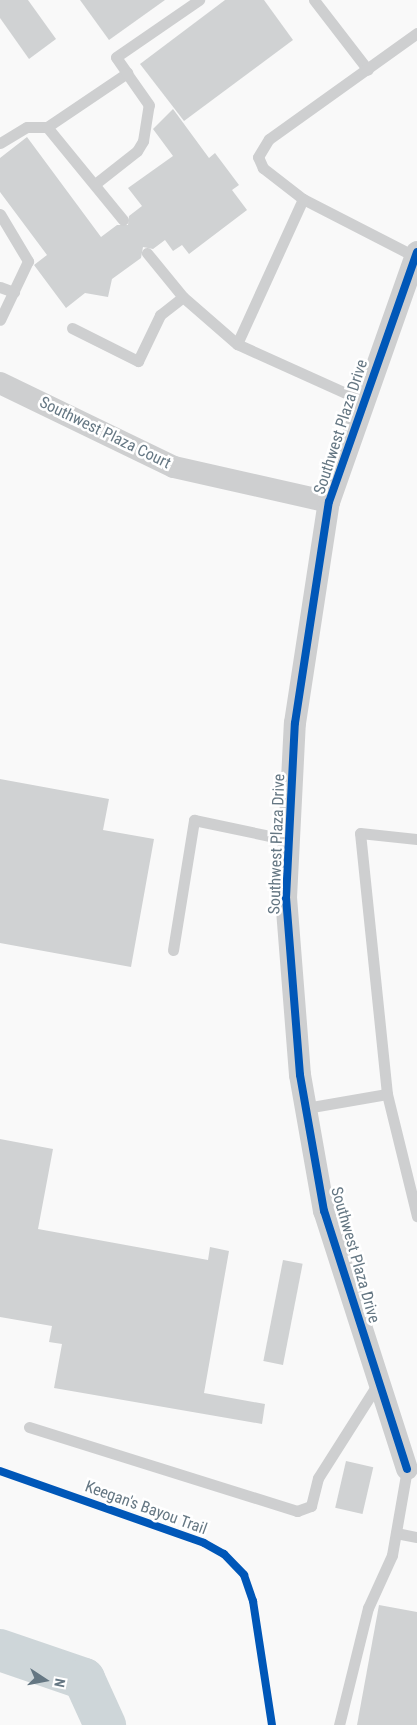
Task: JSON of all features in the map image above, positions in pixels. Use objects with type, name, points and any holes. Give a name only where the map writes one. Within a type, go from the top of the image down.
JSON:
[{"type":"street","name":"Southwest Plaza Drive","points":[[406,1469],[324,1211],[306,1108],[286,898],[295,723],[329,502],[416,254]]},
{"type":"street","name":"Southwest Plaza Court","points":[[0,383],[174,467],[329,502]]},
{"type":"lane","points":[[95,184],[137,151],[143,141],[149,105],[116,58],[199,0]]},
{"type":"lane","points":[[314,0],[368,70]]},
{"type":"lane","points":[[416,254],[303,199],[262,168],[258,156],[269,139],[368,70],[417,33]]},
{"type":"lane","points":[[0,143],[27,127],[46,127],[127,73]]},
{"type":"lane","points":[[46,127],[124,220]]},
{"type":"lane","points":[[237,344],[303,199]]},
{"type":"lane","points":[[0,214],[28,261],[0,320]]},
{"type":"lane","points":[[147,253],[183,297],[237,344],[363,401]]},
{"type":"lane","points":[[0,286],[14,292]]},
{"type":"lane","points":[[72,328],[138,361],[160,315],[183,297]]},
{"type":"lane","points":[[173,950],[194,820],[289,840]]},
{"type":"lane","points":[[417,839],[360,834],[387,1094],[417,1216]]},
{"type":"lane","points":[[306,1108],[387,1094]]},
{"type":"lane","points":[[29,1426],[297,1511],[310,1506],[318,1478],[379,1382]]},
{"type":"lane","points":[[339,1725],[368,1608],[392,1555],[406,1469]]},
{"type":"lane","points":[[396,1532],[417,1538]]},
{"type":"building","points":[[0,0],[28,0],[56,39],[29,59],[0,18]]},
{"type":"building","points":[[80,0],[165,0],[109,40]]},
{"type":"building","points":[[225,0],[264,0],[293,40],[184,121],[140,64]]},
{"type":"building","points":[[173,109],[209,158],[215,153],[239,185],[232,190],[247,210],[189,254],[182,245],[173,251],[165,240],[153,249],[143,247],[141,258],[112,279],[108,297],[85,293],[66,308],[34,265],[47,255],[0,192],[0,158],[27,137],[101,237],[117,225],[128,225],[129,216],[142,206],[128,188],[173,156],[153,129]]},
{"type":"building","points":[[0,779],[109,799],[103,830],[154,839],[131,967],[0,943]]},
{"type":"building","points":[[0,1139],[53,1149],[38,1229],[208,1260],[210,1247],[229,1251],[204,1393],[265,1404],[262,1424],[54,1388],[62,1344],[49,1342],[52,1326],[0,1317]]},
{"type":"building","points":[[283,1260],[303,1264],[283,1365],[263,1361]]},
{"type":"building","points":[[346,1461],[373,1467],[362,1514],[335,1508]]},
{"type":"building","points":[[379,1605],[417,1612],[417,1725],[357,1725]]},
{"type":"waterway","points":[[0,1650],[84,1679],[105,1725]]},
{"type":"cycle path","points":[[407,1469],[324,1211],[300,1075],[286,898],[295,723],[329,502],[417,252]]},
{"type":"cycle path","name":"Keegan's Bayou Trail","points":[[0,1471],[204,1543],[224,1554],[244,1575],[253,1601],[272,1725]]}]
